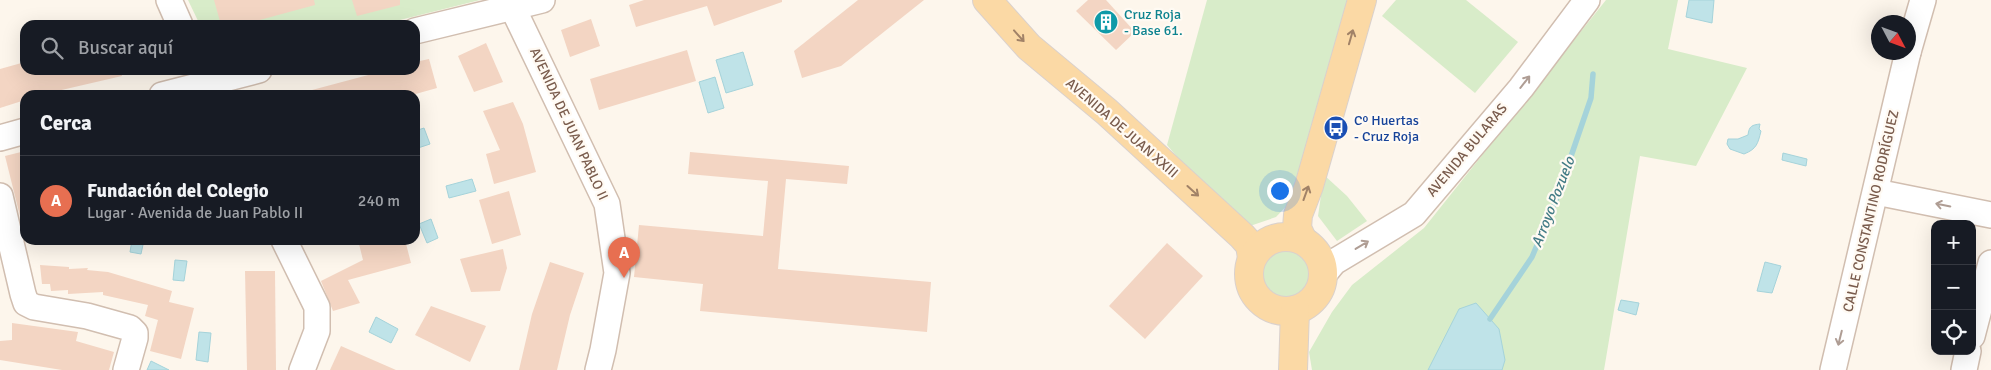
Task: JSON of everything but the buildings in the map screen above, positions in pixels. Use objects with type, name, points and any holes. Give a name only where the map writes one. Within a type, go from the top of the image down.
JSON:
[{"type":"main road","name":"AVENIDA DE JUAN XXIII","points":[[987,0],[1029,47],[1107,112],[1242,236],[1250,245],[1252,258],[1249,280],[1253,291],[1265,304],[1288,310]]},
{"type":"main road","points":[[1288,310],[1306,305],[1316,297],[1322,286],[1324,274],[1317,252],[1302,239],[1297,228],[1298,215],[1309,186],[1362,0]]},
{"type":"main road","points":[[1252,258],[1261,246],[1273,238],[1288,236],[1302,239]]},
{"type":"main road","points":[[1277,370],[1288,310]]},
{"type":"main road","points":[[1288,310],[1293,370]]},
{"type":"street","points":[[169,0],[178,20]]},
{"type":"street","points":[[420,30],[511,3],[542,0]]},
{"type":"street","name":"AVENIDA BULARAS","points":[[1324,274],[1334,262],[1414,214],[1521,88],[1588,0]]},
{"type":"street","name":"CALLE CONSTANTINO RODRÍGUEZ","points":[[1916,24],[1923,0]]},
{"type":"street","name":"AVENIDA DE JUAN PABLO II","points":[[511,3],[607,204],[617,274],[598,370]]},
{"type":"street","name":"CALLE CONSTANTINO RODRÍGUEZ","points":[[1833,370],[1906,60]]},
{"type":"street","points":[[181,90],[239,75]]},
{"type":"street","points":[[0,138],[20,132]]},
{"type":"street","points":[[1876,192],[1991,214]]},
{"type":"street","points":[[0,196],[22,294],[26,303],[34,307],[87,316],[130,328],[135,333],[135,338],[126,370]]},
{"type":"street","points":[[286,245],[317,307],[316,331],[302,370]]},
{"type":"street","points":[[1976,321],[1991,263]]},
{"type":"street","points":[[1964,370],[1967,355]]},
{"type":"green space","points":[[188,0],[480,0],[400,20],[198,20]]},
{"type":"green space","points":[[1207,0],[1349,0],[1295,197],[1276,217],[1250,226],[1225,213],[1167,145]]},
{"type":"green space","points":[[1396,0],[1466,0],[1518,42],[1475,93],[1382,16]]},
{"type":"green space","points":[[1606,0],[1678,0],[1668,49],[1747,68],[1696,166],[1640,156],[1604,370],[1312,370],[1309,352],[1332,312],[1352,285],[1424,228]]},
{"type":"green space","points":[[1324,175],[1347,196],[1367,221],[1337,241],[1318,216]]},
{"type":"green space","points":[[1282,249],[1292,249],[1305,256],[1312,269],[1312,279],[1305,292],[1292,299],[1282,299],[1273,295],[1266,288],[1262,279],[1262,269],[1266,260],[1273,253]]},
{"type":"water","points":[[1689,0],[1714,0],[1712,23],[1686,17]]},
{"type":"water","points":[[743,52],[753,85],[726,93],[716,60]]},
{"type":"water","points":[[715,77],[724,108],[708,113],[699,82]]},
{"type":"water","points":[[1760,124],[1759,139],[1752,150],[1744,154],[1730,149],[1727,144],[1728,139],[1738,139],[1748,135],[1751,126]]},
{"type":"water","points":[[424,128],[430,144],[420,147],[420,129]]},
{"type":"water","points":[[1783,153],[1807,159],[1806,166],[1782,160]]},
{"type":"water","points":[[472,179],[476,191],[449,198],[446,186]]},
{"type":"water","points":[[431,219],[438,238],[427,243],[420,224]]},
{"type":"water","points":[[131,245],[143,245],[141,254],[130,252]]},
{"type":"water","points":[[175,260],[187,261],[184,281],[173,280]]},
{"type":"water","points":[[1765,262],[1781,266],[1772,293],[1757,291]]},
{"type":"water","points":[[1621,300],[1639,303],[1636,315],[1618,310]]},
{"type":"water","points":[[1476,303],[1499,329],[1505,360],[1502,370],[1428,370],[1459,309]]},
{"type":"water","points":[[376,317],[398,329],[391,343],[369,332]]},
{"type":"water","points":[[199,332],[211,333],[208,362],[196,360]]},
{"type":"water","points":[[151,361],[169,370],[147,370]]},
{"type":"waterway","name":"Arroyo Pozuelo","points":[[1490,319],[1532,257],[1556,200],[1591,98],[1593,74]]},
{"type":"place","name":"Cruz Roja - Base 61.","points":[[1106,22]]},
{"type":"place","name":"Cº Huertas - Cruz Roja","points":[[1336,128]]},
{"type":"place","name":"Fundación del Colegio","points":[[624,278]]}]
